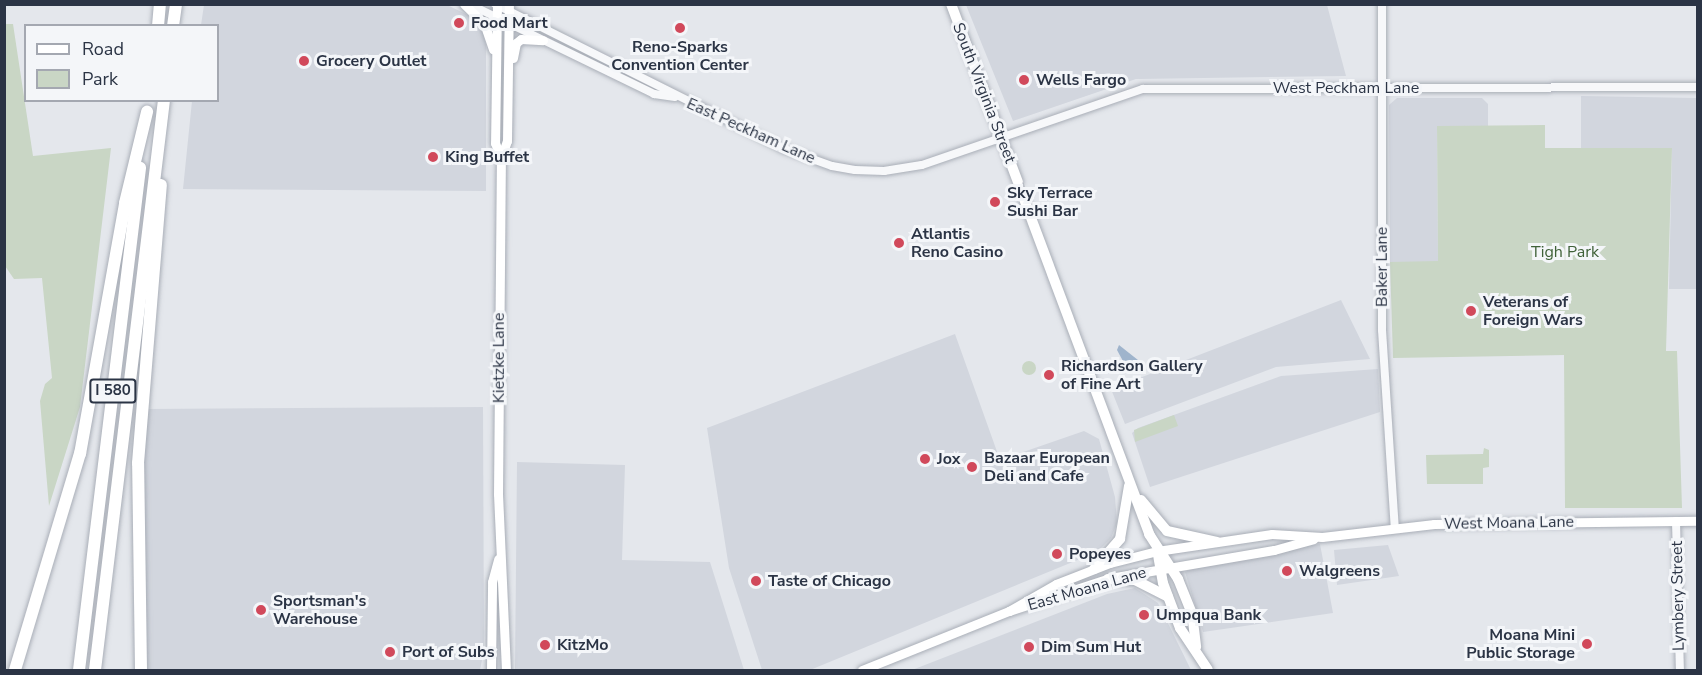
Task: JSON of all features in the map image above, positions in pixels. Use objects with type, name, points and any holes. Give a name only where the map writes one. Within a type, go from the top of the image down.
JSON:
[{"type":"highway","points":[[158,24],[160,4]]},
{"type":"highway","points":[[173,24],[176,4]]},
{"type":"highway","points":[[15,670],[84,437],[125,202],[148,106]]},
{"type":"highway","name":"I 580","points":[[79,670],[148,106]]},
{"type":"highway","points":[[141,670],[138,463],[160,219],[163,106]]},
{"type":"highway","name":"I 580","points":[[95,670],[163,106]]},
{"type":"highway","points":[[9,670],[25,632]]},
{"type":"main road","points":[[464,4],[484,23],[496,60]]},
{"type":"main road","name":"South Virginia Street","points":[[951,4],[1018,182]]},
{"type":"main road","name":"Kietzke Lane","points":[[491,670],[492,582],[498,559],[501,158],[495,143],[496,5]]},
{"type":"main road","name":"Kietzke Lane","points":[[501,158],[506,147],[509,8]]},
{"type":"main road","points":[[507,99],[516,43],[527,38],[543,40]]},
{"type":"main road","points":[[1024,199],[1157,551],[1192,613],[1196,646]]},
{"type":"main road","points":[[1130,482],[1151,515],[1167,531],[1216,542]]},
{"type":"main road","points":[[1094,569],[1120,539],[1130,482]]},
{"type":"main road","name":"West Moana Lane","points":[[1164,567],[1274,550],[1322,537],[1434,524],[1698,521]]},
{"type":"main road","name":"West Moana Lane","points":[[1157,551],[1272,534],[1322,537]]},
{"type":"main road","name":"East Moana Lane","points":[[1010,611],[1056,584],[1094,569],[1157,551]]},
{"type":"main road","name":"Kietzke Lane","points":[[498,559],[505,583],[506,670]]},
{"type":"main road","points":[[1164,567],[1168,597],[1180,628],[1196,646],[1208,670]]},
{"type":"main road","name":"East Moana Lane","points":[[862,670],[1010,611],[1107,579],[1164,567]]},
{"type":"main road","points":[[1107,579],[1135,580],[1168,597]]},
{"type":"main road","points":[[485,670],[492,648]]},
{"type":"street","name":"East Peckham Lane","points":[[469,4],[654,94],[675,98],[792,152],[855,170],[909,168],[1002,139]]},
{"type":"street","name":"Baker Lane","points":[[1382,4],[1382,330],[1395,529]]},
{"type":"street","name":"East Peckham Lane","points":[[496,5],[509,8],[659,84],[675,98]]},
{"type":"street","name":"West Peckham Lane","points":[[1002,139],[1143,89],[1698,87]]},
{"type":"street","name":"Lymbery Street","points":[[1676,521],[1680,670]]},
{"type":"shaded area","points":[[204,5],[447,5],[472,17],[483,31],[486,45],[486,191],[183,189],[192,102],[219,102],[219,24],[201,24]]},
{"type":"shaded area","points":[[966,5],[1327,5],[1346,76],[1136,79],[1013,121]]},
{"type":"shaded area","points":[[1581,96],[1697,98],[1697,289],[1669,289],[1672,148],[1581,148]]},
{"type":"shaded area","points":[[1397,98],[1482,98],[1488,104],[1488,126],[1437,126],[1438,262],[1390,262],[1389,105]]},
{"type":"shaded area","points":[[1341,300],[1370,359],[1276,367],[1125,424],[1111,389]]},
{"type":"shaded area","points":[[955,334],[1000,460],[1084,431],[1099,439],[1115,497],[1117,523],[1111,538],[1097,552],[810,670],[762,670],[729,568],[707,428]]},
{"type":"shaded area","points":[[1378,369],[1380,412],[1150,487],[1132,433],[1138,428],[1281,376]]},
{"type":"shaded area","points":[[483,407],[484,650],[480,670],[147,670],[140,489],[147,409]]},
{"type":"shaded area","points":[[517,462],[625,465],[622,560],[710,562],[744,670],[515,670]]},
{"type":"shaded area","points":[[1320,544],[1333,613],[1203,632],[1185,572],[1206,562]]},
{"type":"shaded area","points":[[1388,545],[1399,576],[1337,585],[1334,550]]},
{"type":"shaded area","points":[[1135,588],[1158,603],[1191,670],[912,670],[1107,594]]},
{"type":"green space","points":[[5,24],[13,24],[33,156],[111,148],[80,407],[49,506],[40,401],[45,384],[52,378],[42,278],[14,279],[5,266]]},
{"type":"green space","name":"Tigh Park","points":[[1545,125],[1545,148],[1672,148],[1666,351],[1677,351],[1682,508],[1565,508],[1564,355],[1393,358],[1390,262],[1438,261],[1437,126]]},
{"type":"green space","points":[[1026,361],[1032,361],[1036,368],[1032,375],[1026,375],[1022,371],[1022,365]]},
{"type":"green space","points":[[1174,415],[1178,426],[1135,442],[1134,430]]},
{"type":"green space","points":[[1484,448],[1489,450],[1489,467],[1483,468],[1483,484],[1427,484],[1426,455],[1483,454]]},
{"type":"water","points":[[1119,345],[1143,364],[1143,368],[1132,368],[1124,363],[1117,350]]},
{"type":"tunnel","points":[[1018,182],[1024,199]]},
{"type":"place","name":"Food Mart","points":[[459,23]]},
{"type":"place","name":"Reno-Sparks Convention Center","points":[[680,28]]},
{"type":"place","name":"Grocery Outlet","points":[[304,61]]},
{"type":"place","name":"Wells Fargo","points":[[1024,80]]},
{"type":"place","name":"King Buffet","points":[[433,157]]},
{"type":"place","name":"Sky Terrace Sushi Bar","points":[[995,202]]},
{"type":"place","name":"Atlantis Reno Casino","points":[[899,243]]},
{"type":"place","name":"Veterans of Foreign Wars","points":[[1471,311]]},
{"type":"place","name":"Richardson Gallery of Fine Art","points":[[1049,375]]},
{"type":"place","name":"Jox","points":[[925,459]]},
{"type":"place","name":"Bazaar European Deli and Cafe","points":[[972,467]]},
{"type":"place","name":"Popeyes","points":[[1057,554]]},
{"type":"place","name":"Walgreens","points":[[1287,571]]},
{"type":"place","name":"Taste of Chicago","points":[[756,581]]},
{"type":"place","name":"Sportsman's Warehouse","points":[[261,610]]},
{"type":"place","name":"Umpqua Bank","points":[[1144,615]]},
{"type":"place","name":"Moana Mini Public Storage","points":[[1587,644]]},
{"type":"place","name":"KitzMo","points":[[545,645]]},
{"type":"place","name":"Dim Sum Hut","points":[[1029,647]]},
{"type":"place","name":"Port of Subs","points":[[390,652]]}]
